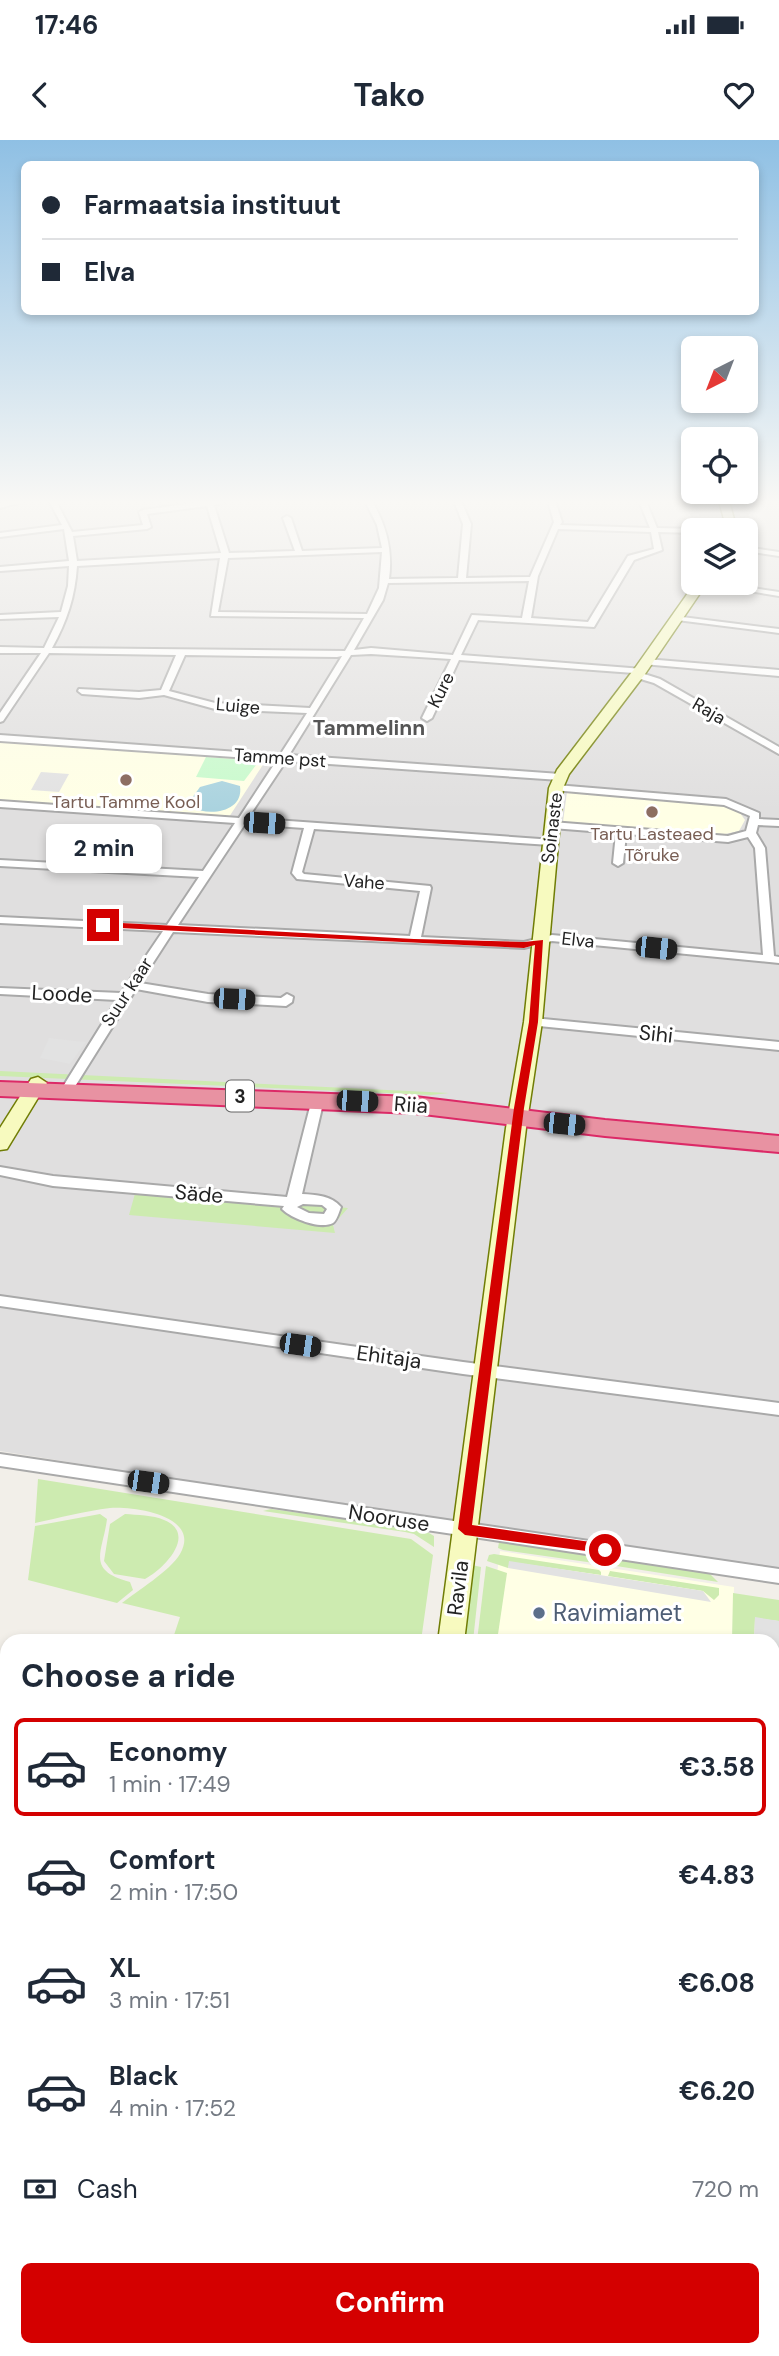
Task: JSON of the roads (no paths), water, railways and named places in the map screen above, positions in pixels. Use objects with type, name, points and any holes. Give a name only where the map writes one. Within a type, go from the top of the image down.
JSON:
[{"type":"highway","name":"Riia","points":[[0,1081],[36,1087]]},
{"type":"highway","name":"Riia","points":[[0,1089],[36,1087],[378,1095],[779,1144]]},
{"type":"highway","name":"Riia","points":[[68,1088],[452,1108],[779,1137]]},
{"type":"street","points":[[0,719],[48,649],[65,614],[67,604]]},
{"type":"street","points":[[216,604],[214,614],[370,616]]},
{"type":"street","name":"Suur kaar","points":[[68,1088],[168,928],[284,759],[349,653],[375,604]]},
{"type":"street","points":[[526,621],[529,604]]},
{"type":"street","name":"Kure","points":[[427,718],[475,617],[591,625],[603,604]]},
{"type":"street","name":"Soinaste","points":[[518,1113],[534,1022],[558,782],[687,604]]},
{"type":"street","points":[[0,617],[65,614]]},
{"type":"street","points":[[677,618],[779,631]]},
{"type":"street","points":[[0,650],[458,656],[641,670],[779,673]]},
{"type":"street","points":[[164,692],[182,651]]},
{"type":"street","name":"Raja","points":[[641,670],[779,751]]},
{"type":"street","name":"Luige","points":[[82,691],[139,695],[164,692],[215,706],[314,711]]},
{"type":"street","name":"Tamme pst","points":[[0,738],[558,782],[726,802],[749,810],[755,815],[753,827]]},
{"type":"street","points":[[0,804],[550,842]]},
{"type":"street","points":[[552,825],[728,839],[753,827],[779,824]]},
{"type":"street","name":"Vahe","points":[[310,826],[297,873],[301,877],[426,888],[414,941]]},
{"type":"street","points":[[753,827],[760,848],[774,960]]},
{"type":"street","points":[[618,863],[621,831]]},
{"type":"street","points":[[0,863],[205,874]]},
{"type":"street","name":"Elva","points":[[0,920],[524,945],[552,938],[774,960]]},
{"type":"street","points":[[133,985],[208,998],[286,1002],[287,997]]},
{"type":"street","name":"Loode","points":[[0,991],[125,997]]},
{"type":"street","name":"Sihi","points":[[534,1022],[779,1046]]},
{"type":"street","points":[[0,1144],[36,1087]]},
{"type":"street","name":"Säde","points":[[0,1171],[53,1181],[293,1202],[318,1099]]},
{"type":"street","name":"Ravila","points":[[452,1634],[518,1113]]},
{"type":"street","name":"Ehitaja","points":[[0,1301],[779,1409]]},
{"type":"street","name":"Nooruse","points":[[0,1460],[779,1576]]},
{"type":"water","points":[[222,781],[240,786],[237,802],[215,812],[191,807],[192,798],[200,787]]},
{"type":"place","name":"Tartu Tamme Kool","points":[[126,780]]},
{"type":"place","name":"Tartu Lasteaed Tõruke","points":[[652,812]]},
{"type":"place","name":"Ravimiamet","points":[[539,1613]]},
{"type":"district","name":"Tammelinn","points":[[369,728]]}]
